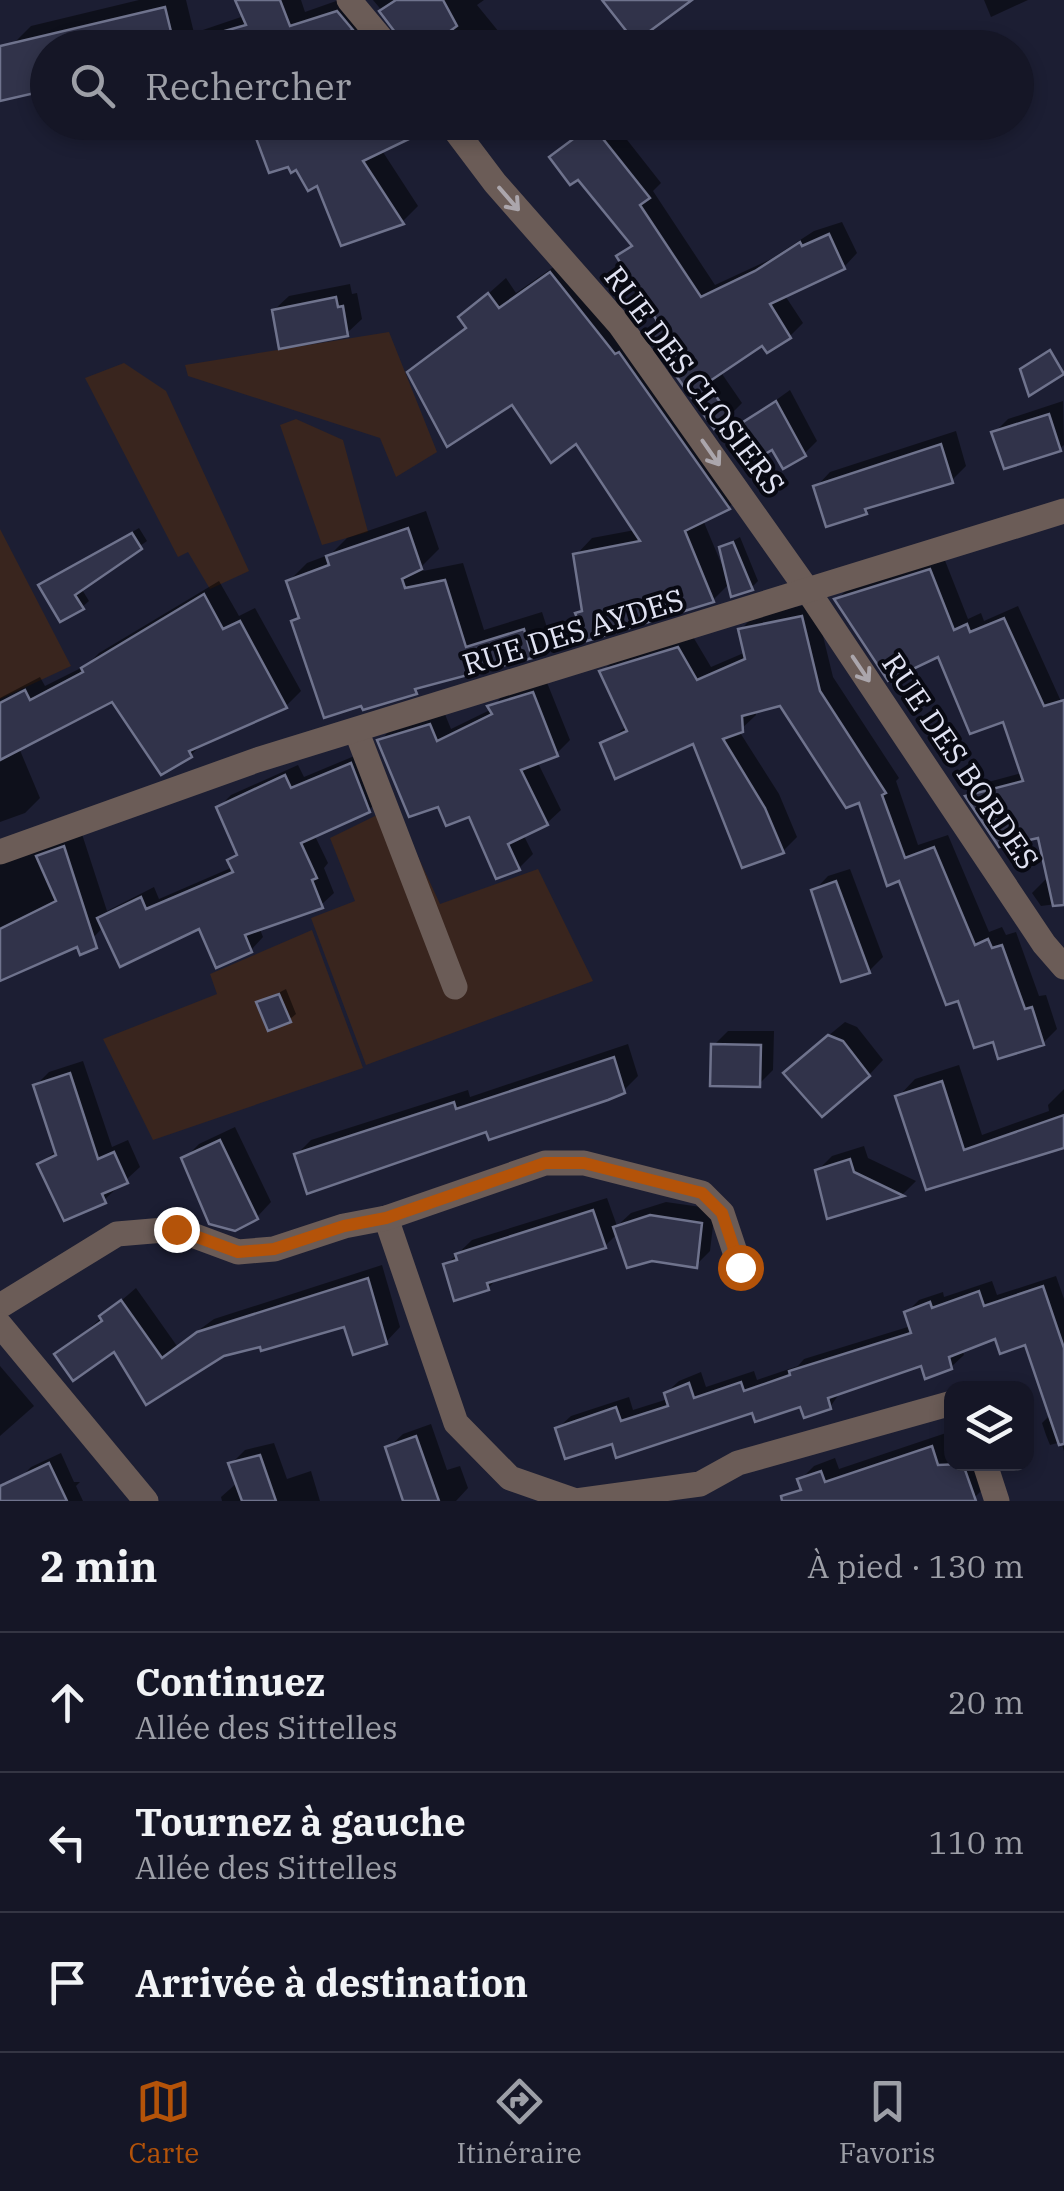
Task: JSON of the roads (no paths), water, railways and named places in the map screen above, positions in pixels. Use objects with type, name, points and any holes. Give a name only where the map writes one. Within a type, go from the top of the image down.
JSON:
[{"type":"street","points":[[350,0],[374,30]]},
{"type":"street","name":"RUE DES CLOSIERS","points":[[462,140],[494,182],[620,325],[806,588]]},
{"type":"street","name":"RUE DES AYDES","points":[[0,852],[257,760],[770,605],[806,588],[1064,511]]},
{"type":"street","name":"RUE DES BORDES","points":[[806,588],[1044,944],[1064,967]]},
{"type":"street","points":[[356,730],[456,987]]},
{"type":"street","points":[[0,1306],[117,1234],[176,1229],[238,1252],[274,1249],[344,1226],[386,1218],[545,1163],[584,1163],[702,1193],[722,1213],[740,1267]]},
{"type":"street","points":[[386,1218],[456,1423],[510,1478],[576,1500],[703,1492],[738,1463],[944,1405]]},
{"type":"street","points":[[0,1325],[146,1501]]},
{"type":"street","points":[[988,1471],[997,1501]]}]
